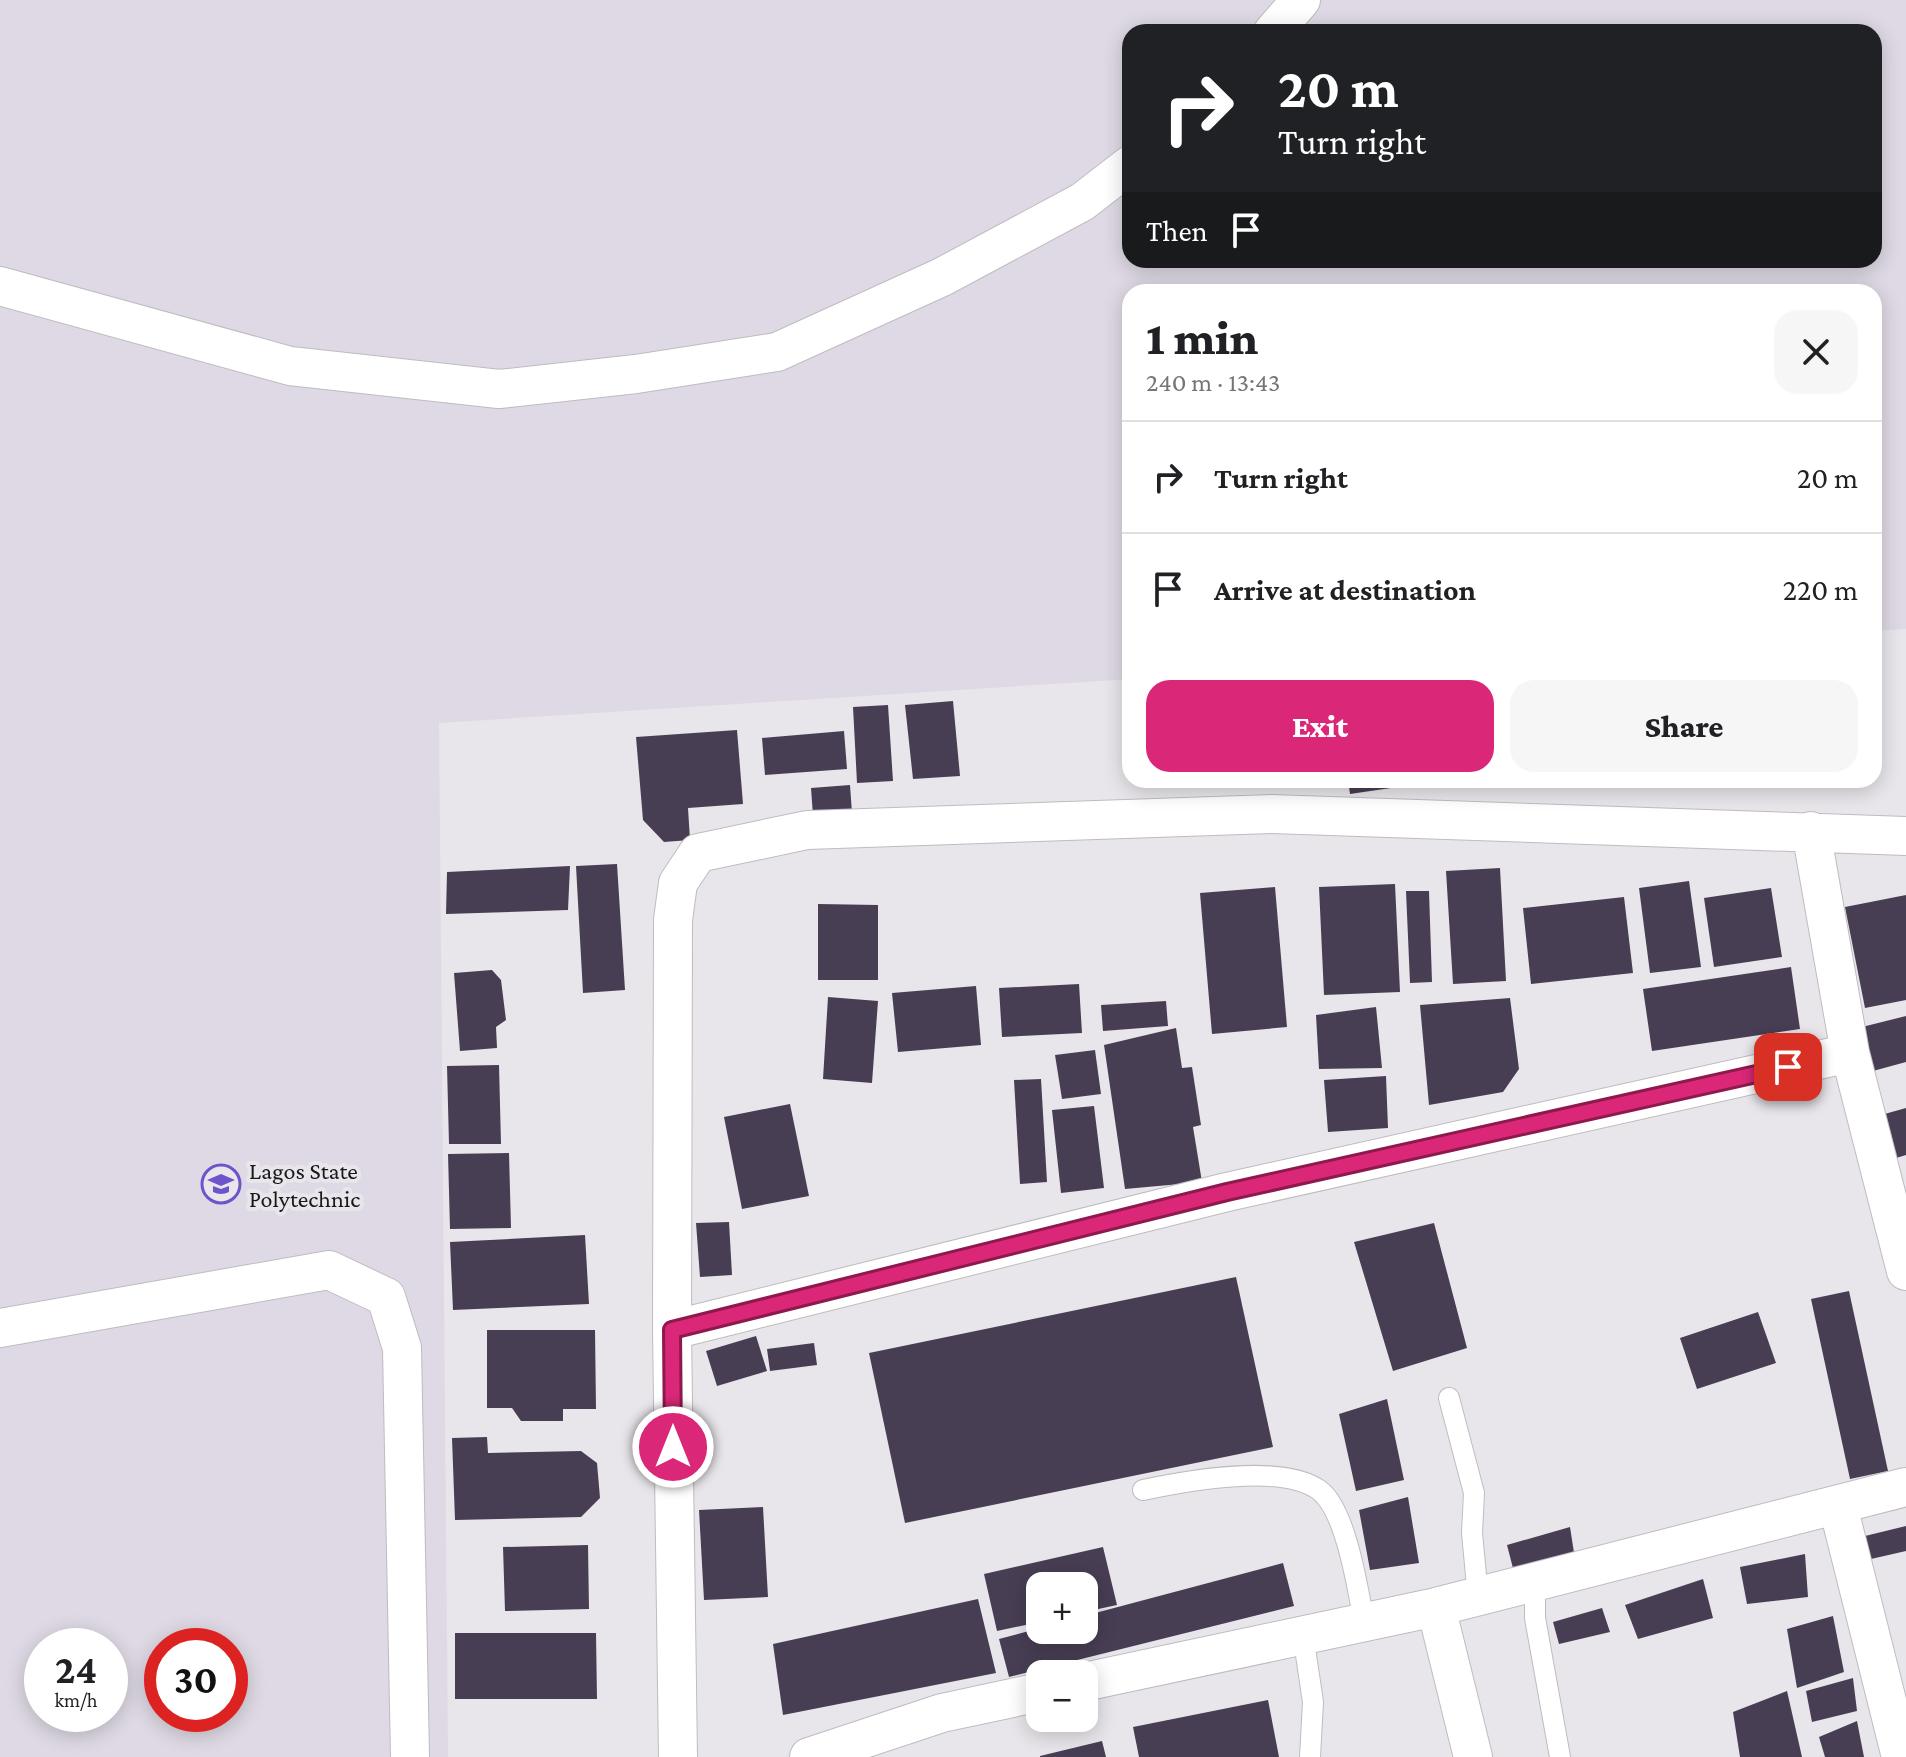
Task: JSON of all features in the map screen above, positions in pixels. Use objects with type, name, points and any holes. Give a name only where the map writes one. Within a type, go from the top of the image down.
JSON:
[{"type":"street","points":[[1280,24],[1301,0]]},
{"type":"street","points":[[0,286],[290,366],[499,389],[636,374],[777,352],[942,277],[1082,202],[1122,171]]},
{"type":"street","points":[[678,1757],[672,1330],[673,920],[678,883],[698,853],[807,830],[1272,814],[1906,836]]},
{"type":"street","points":[[1811,831],[1850,1053],[1906,1271]]},
{"type":"street","points":[[672,1330],[1227,1192],[1850,1053]]},
{"type":"street","points":[[0,1328],[329,1270],[386,1297],[402,1348],[410,1757]]},
{"type":"street","points":[[1098,1679],[1436,1607],[1906,1487]]},
{"type":"street","points":[[1838,1506],[1901,1757]]},
{"type":"street","points":[[1436,1607],[1473,1757]]},
{"type":"street","points":[[809,1757],[942,1713],[1026,1695]]},
{"type":"lane","points":[[1449,1398],[1474,1493],[1472,1533],[1478,1596]]},
{"type":"lane","points":[[1143,1490],[1203,1477],[1289,1477],[1320,1490],[1334,1510],[1352,1559],[1364,1622]]},
{"type":"lane","points":[[1535,1582],[1535,1618],[1560,1757]]},
{"type":"lane","points":[[1303,1635],[1313,1702],[1310,1757]]},
{"type":"shaded area","name":"Lagos State Polytechnic","points":[[0,0],[1906,0],[1906,629],[1882,630],[1882,284],[1122,284],[1122,680],[439,723],[448,1757],[0,1757]]},
{"type":"building","points":[[953,701],[960,776],[913,779],[905,705]]},
{"type":"building","points":[[888,705],[893,781],[857,783],[853,707]]},
{"type":"building","points":[[737,730],[743,804],[688,808],[690,840],[664,842],[643,820],[636,737]]},
{"type":"building","points":[[844,731],[847,769],[765,775],[762,738]]},
{"type":"building","points":[[850,785],[852,813],[813,816],[811,788]]},
{"type":"building","points":[[1349,788],[1391,788],[1350,794]]},
{"type":"building","points":[[617,864],[625,990],[583,993],[576,866]]},
{"type":"building","points":[[570,866],[568,910],[446,914],[447,872]]},
{"type":"building","points":[[1500,868],[1506,981],[1453,984],[1446,871]]},
{"type":"building","points":[[1689,881],[1701,967],[1650,973],[1639,888]]},
{"type":"building","points":[[1395,884],[1400,992],[1324,995],[1319,887]]},
{"type":"building","points":[[1275,887],[1287,1027],[1212,1034],[1200,893]]},
{"type":"building","points":[[1771,888],[1782,957],[1714,967],[1704,898]]},
{"type":"building","points":[[1406,891],[1429,891],[1432,982],[1410,983]]},
{"type":"building","points":[[1906,895],[1906,1000],[1865,1008],[1845,907]]},
{"type":"building","points":[[1624,897],[1633,973],[1531,984],[1523,908]]},
{"type":"building","points":[[818,904],[878,905],[878,980],[818,980]]},
{"type":"building","points":[[1791,967],[1800,1029],[1652,1051],[1643,989]]},
{"type":"building","points":[[492,970],[501,980],[506,1020],[496,1027],[497,1048],[460,1051],[454,973]]},
{"type":"building","points":[[1079,984],[1082,1033],[1002,1037],[999,988]]},
{"type":"building","points":[[976,986],[981,1045],[898,1052],[892,993]]},
{"type":"building","points":[[828,997],[878,1001],[872,1083],[823,1079]]},
{"type":"building","points":[[1510,998],[1519,1069],[1503,1092],[1429,1105],[1420,1005]]},
{"type":"building","points":[[1166,1001],[1168,1026],[1103,1031],[1101,1005]]},
{"type":"building","points":[[1376,1007],[1382,1068],[1319,1069],[1316,1015]]},
{"type":"building","points":[[1906,1016],[1906,1062],[1873,1071],[1862,1027]]},
{"type":"building","points":[[1176,1028],[1182,1068],[1192,1067],[1201,1125],[1193,1127],[1202,1182],[1125,1189],[1104,1045]]},
{"type":"building","points":[[1095,1050],[1101,1094],[1062,1099],[1055,1055]]},
{"type":"building","points":[[499,1065],[501,1144],[449,1144],[447,1066]]},
{"type":"building","points":[[1386,1076],[1388,1128],[1328,1132],[1324,1080]]},
{"type":"building","points":[[1041,1079],[1047,1182],[1020,1184],[1014,1080]]},
{"type":"building","points":[[790,1104],[809,1196],[742,1209],[724,1117]]},
{"type":"building","points":[[1094,1106],[1104,1188],[1061,1193],[1052,1110]]},
{"type":"building","points":[[1906,1108],[1906,1155],[1893,1159],[1881,1115]]},
{"type":"building","points":[[509,1153],[511,1228],[450,1229],[448,1154]]},
{"type":"building","points":[[729,1222],[732,1275],[700,1277],[696,1223]]},
{"type":"building","points":[[1434,1223],[1467,1348],[1393,1371],[1354,1242]]},
{"type":"building","points":[[585,1235],[589,1304],[453,1310],[450,1242]]},
{"type":"building","points":[[1236,1277],[1273,1447],[905,1523],[869,1353]]},
{"type":"building","points":[[1849,1291],[1888,1471],[1850,1479],[1811,1299]]},
{"type":"building","points":[[1758,1312],[1776,1363],[1697,1389],[1680,1338]]},
{"type":"building","points":[[487,1330],[595,1330],[596,1409],[563,1409],[563,1421],[521,1421],[512,1408],[487,1408]]},
{"type":"building","points":[[756,1336],[767,1371],[717,1386],[706,1351]]},
{"type":"building","points":[[814,1343],[817,1365],[770,1371],[767,1349]]},
{"type":"building","points":[[1387,1399],[1404,1480],[1356,1491],[1339,1414]]},
{"type":"building","points":[[487,1437],[488,1453],[581,1451],[597,1463],[600,1498],[581,1517],[455,1520],[452,1438]]},
{"type":"building","points":[[1408,1497],[1419,1563],[1370,1570],[1359,1510]]},
{"type":"building","points":[[763,1507],[768,1597],[704,1600],[699,1510]]},
{"type":"building","points":[[1906,1526],[1906,1551],[1871,1559],[1865,1536]]},
{"type":"building","points":[[1570,1527],[1575,1559],[1515,1576],[1507,1545]]},
{"type":"building","points":[[588,1545],[589,1609],[505,1611],[503,1547]]},
{"type":"building","points":[[1103,1547],[1117,1605],[1098,1609],[1098,1572],[1026,1572],[1026,1625],[997,1631],[984,1574]]},
{"type":"building","points":[[1805,1554],[1808,1597],[1747,1604],[1740,1567]]},
{"type":"building","points":[[1283,1563],[1294,1606],[1077,1660],[1026,1660],[1026,1673],[1009,1677],[999,1639],[1026,1632],[1026,1644],[1098,1644],[1098,1612]]},
{"type":"building","points":[[1703,1579],[1713,1618],[1638,1639],[1625,1605]]},
{"type":"building","points":[[978,1599],[996,1673],[783,1715],[773,1644]]},
{"type":"building","points":[[1602,1608],[1610,1632],[1559,1644],[1553,1622]]},
{"type":"building","points":[[1833,1616],[1844,1672],[1797,1688],[1787,1629]]},
{"type":"building","points":[[455,1633],[596,1633],[597,1699],[455,1699]]},
{"type":"building","points":[[1853,1678],[1857,1711],[1812,1722],[1806,1691]]},
{"type":"building","points":[[1787,1691],[1802,1757],[1740,1757],[1733,1712]]},
{"type":"building","points":[[1268,1700],[1279,1757],[1139,1757],[1133,1727]]},
{"type":"building","points":[[1857,1721],[1864,1757],[1825,1757],[1819,1737]]},
{"type":"building","points":[[1102,1741],[1106,1757],[1040,1757],[1040,1756]]},
{"type":"place","name":"Lagos State Polytechnic","points":[[221,1184]]},
{"type":"route","points":[[673,1447],[672,1330],[1227,1192],[1788,1067]]}]
